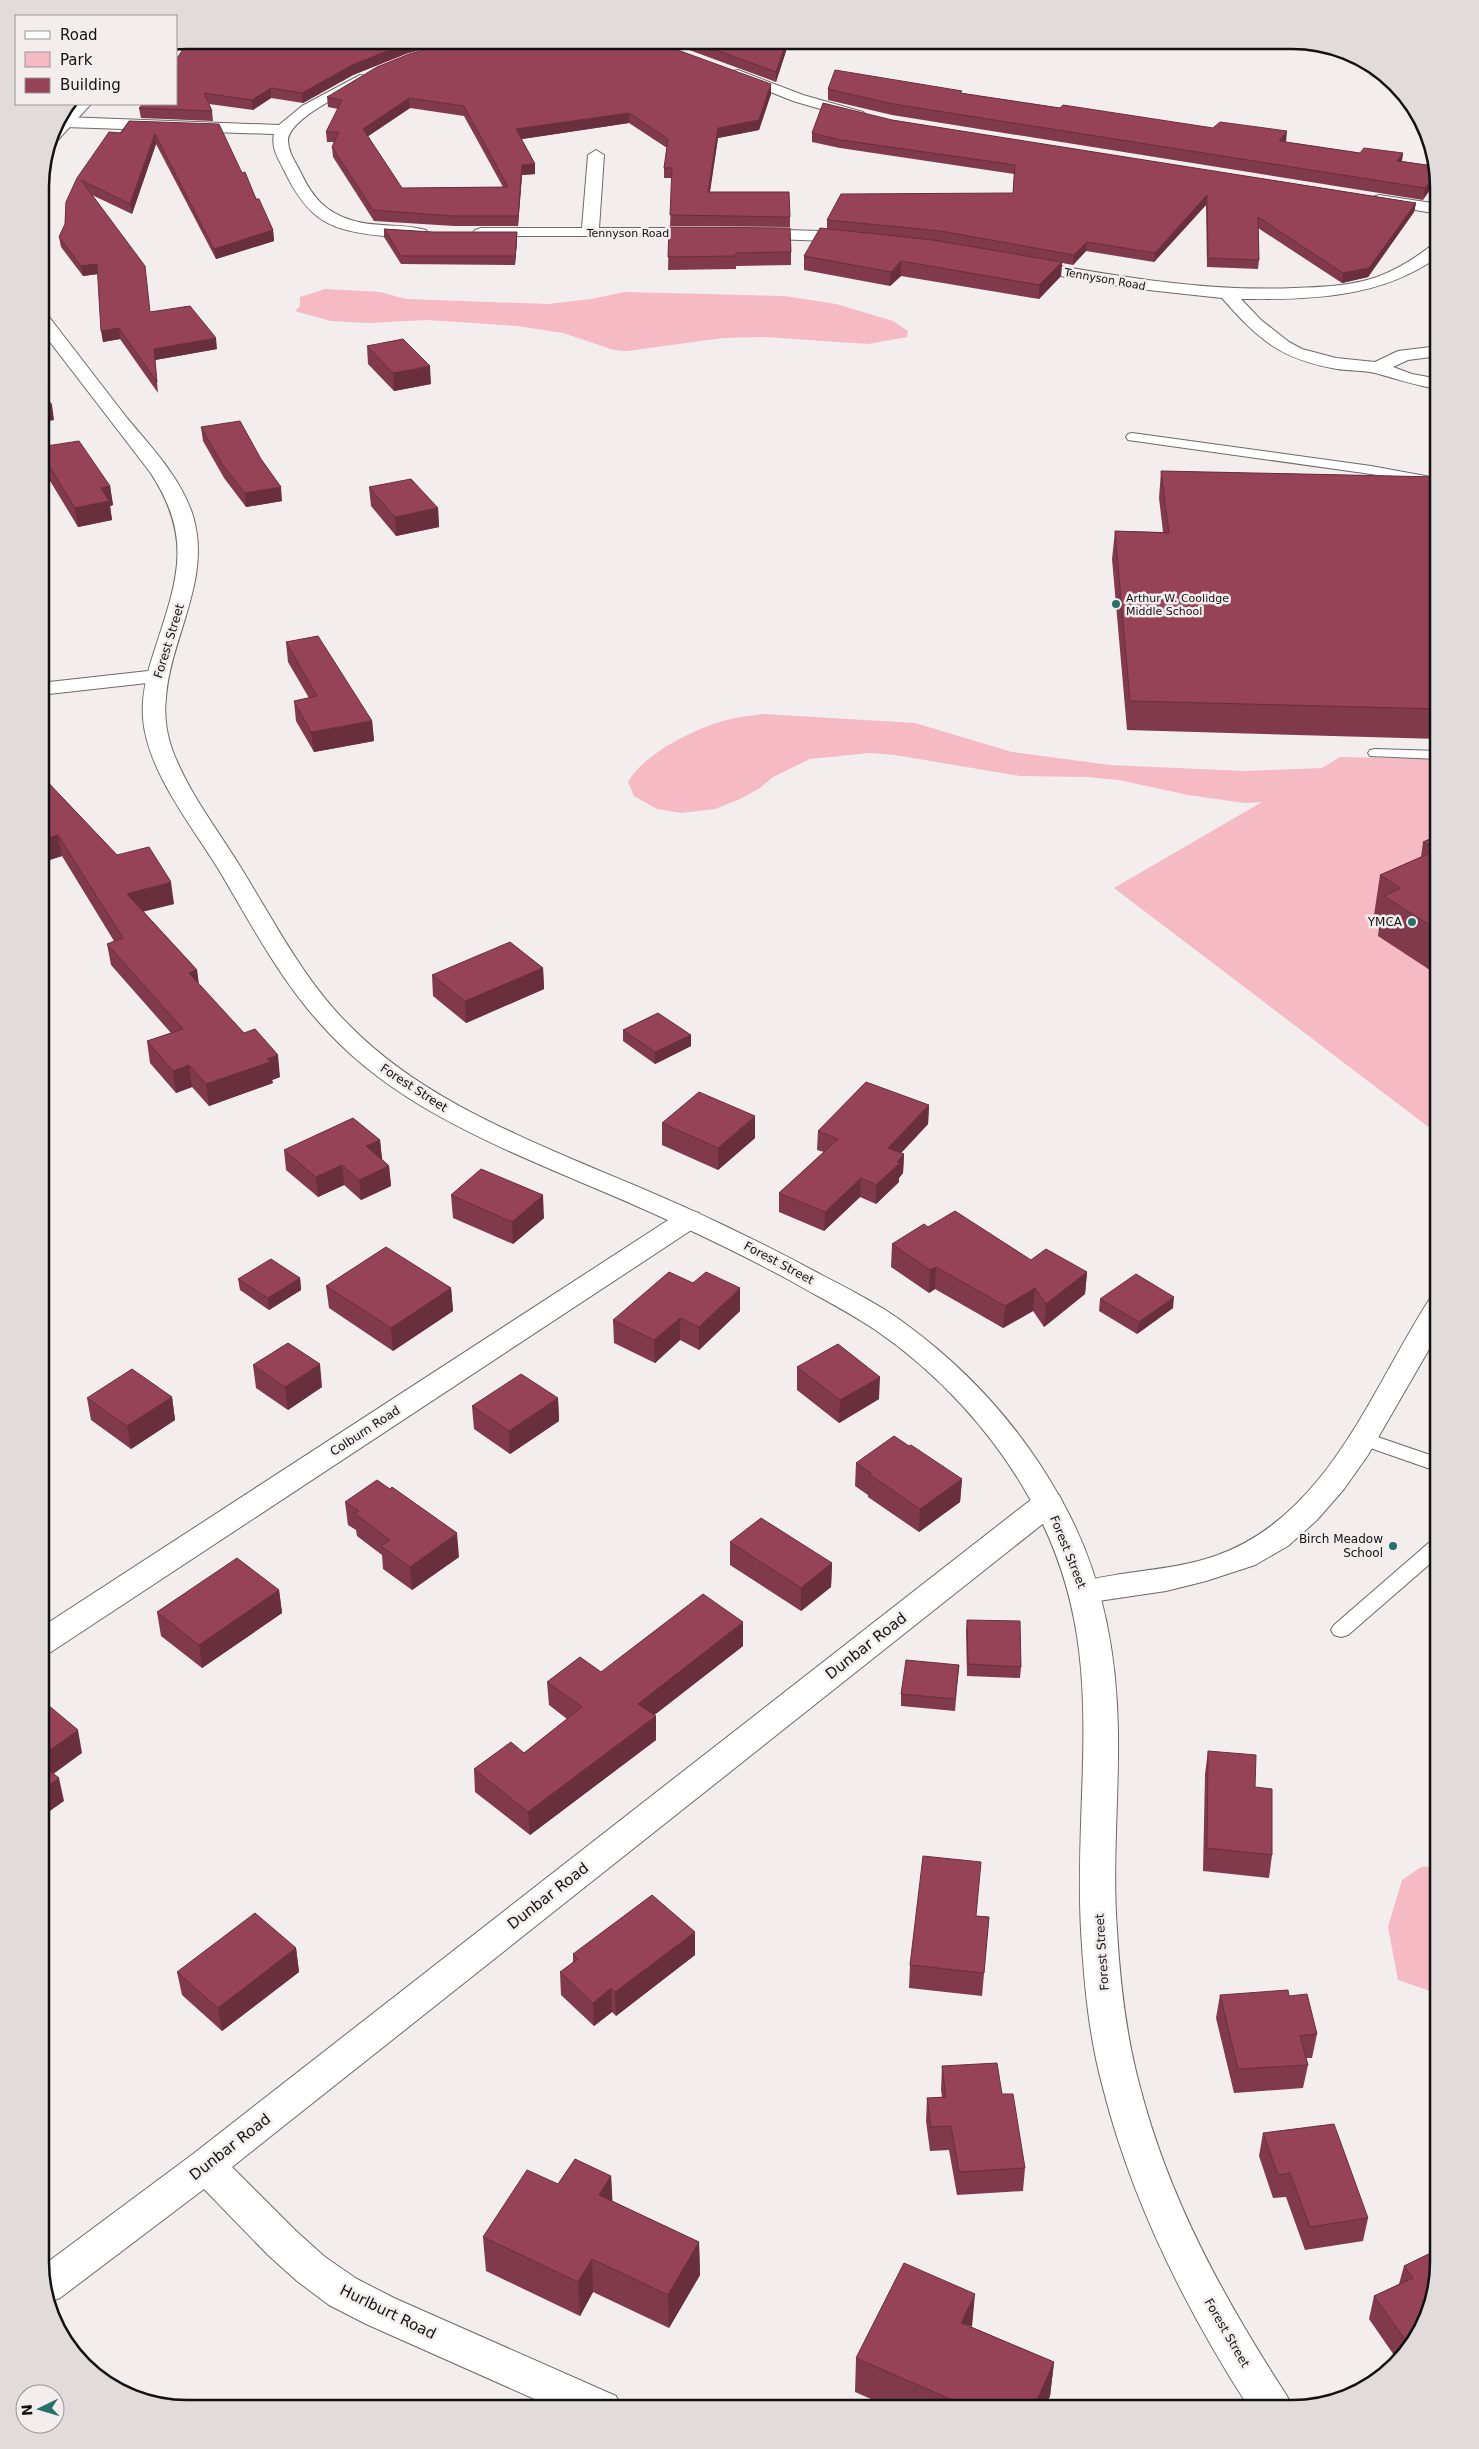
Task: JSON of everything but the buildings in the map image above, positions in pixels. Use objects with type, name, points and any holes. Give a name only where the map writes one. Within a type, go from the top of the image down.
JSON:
[{"type":"street","points":[[721,67],[798,98],[874,119]]},
{"type":"street","points":[[372,72],[299,116],[284,130],[281,144],[283,155],[307,198],[324,214],[346,223],[366,228],[434,233]]},
{"type":"street","points":[[73,111],[284,130]]},
{"type":"street","points":[[590,233],[596,154]]},
{"type":"street","points":[[1362,197],[1430,208]]},
{"type":"street","name":"Tennyson Road","points":[[469,233],[722,234]]},
{"type":"street","points":[[741,234],[866,238]]},
{"type":"street","name":"Tennyson Road","points":[[1010,262],[1156,288],[1228,295],[1296,294],[1356,287],[1398,274],[1430,254]]},
{"type":"street","points":[[1228,295],[1254,324],[1283,346],[1296,353],[1336,363],[1377,368],[1409,379],[1430,382]]},
{"type":"street","name":"Forest Street","points":[[49,329],[150,458],[172,491],[184,517],[188,538],[189,569],[180,606],[158,676],[154,707],[156,732],[175,780],[294,972],[320,1009],[368,1057],[403,1082],[480,1128],[689,1219],[777,1261],[897,1331],[930,1358],[980,1409],[1024,1465],[1048,1503],[1085,1592],[1095,1647],[1101,1701],[1099,1925],[1107,2013],[1119,2080],[1138,2147],[1186,2257],[1243,2364],[1267,2400]]},
{"type":"street","points":[[1377,368],[1404,355],[1430,351]]},
{"type":"street","points":[[49,688],[158,676]]},
{"type":"street","name":"Colburn Road","points":[[49,1638],[689,1219]]},
{"type":"street","points":[[1085,1592],[1191,1574],[1245,1556],[1279,1537],[1316,1504],[1363,1438],[1430,1323]]},
{"type":"street","name":"Dunbar Road","points":[[50,2283],[206,2166],[1048,1503]]},
{"type":"street","name":"Hurlburt Road","points":[[206,2166],[282,2243],[343,2292],[380,2311],[582,2400]]},
{"type":"lane","points":[[1132,438],[1371,470],[1430,480]]},
{"type":"lane","points":[[1375,753],[1430,754]]},
{"type":"lane","points":[[1363,1438],[1430,1462]]},
{"type":"lane","points":[[1341,1630],[1430,1553]]},
{"type":"green space","points":[[325,289],[380,292],[406,299],[548,304],[591,299],[625,292],[785,296],[836,304],[893,321],[908,331],[907,337],[868,344],[765,337],[723,338],[627,351],[614,350],[563,333],[517,326],[427,320],[369,323],[331,321],[295,311],[300,306],[300,297]]},
{"type":"green space","points":[[764,714],[915,723],[1012,752],[1110,765],[1245,771],[1322,768],[1340,757],[1430,759],[1430,1128],[1114,888],[1262,802],[1245,803],[1188,795],[1119,780],[1086,777],[1020,776],[895,755],[870,753],[810,759],[773,777],[760,788],[740,799],[715,809],[681,813],[657,809],[634,796],[628,782],[645,762],[657,753],[697,730],[738,718]]},
{"type":"green space","points":[[1430,1866],[1430,1991],[1398,1980],[1388,1927],[1402,1880],[1421,1867]]},
{"type":"place","name":"Arthur W. Coolidge Middle School","points":[[1116,604]]},
{"type":"place","name":"YMCA","points":[[1412,922]]},
{"type":"place","name":"Birch Meadow School","points":[[1393,1546]]}]
